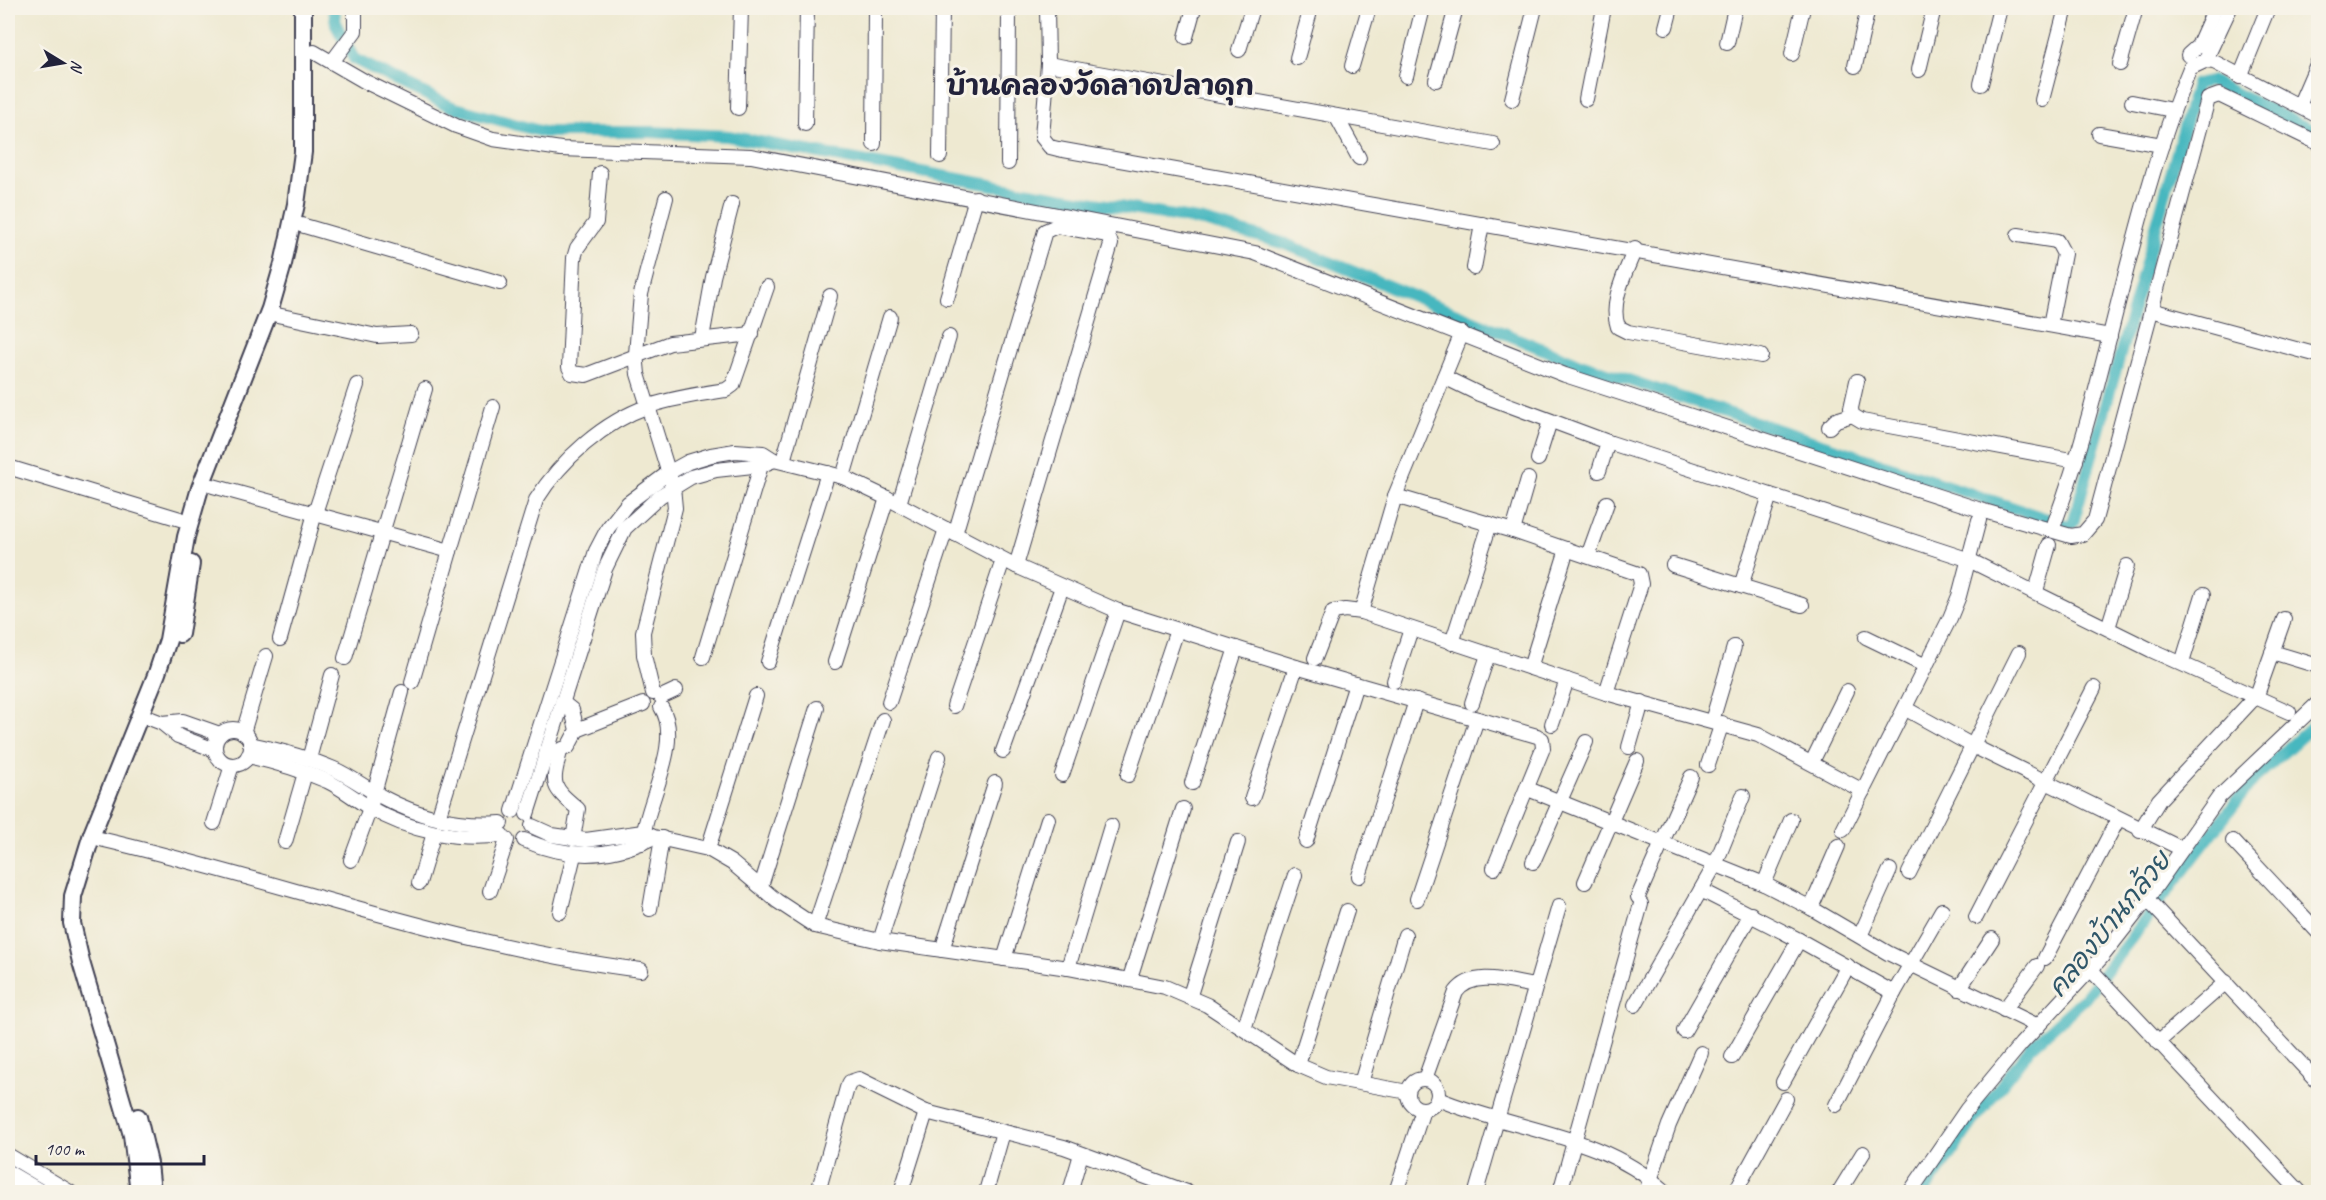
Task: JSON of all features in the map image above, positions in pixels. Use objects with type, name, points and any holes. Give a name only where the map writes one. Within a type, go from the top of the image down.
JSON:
[{"type":"street","points":[[152,1192],[143,1132],[113,1026],[91,962],[82,908],[85,884],[100,839],[151,719],[178,641],[192,560],[213,486],[277,315],[301,225],[312,149],[309,52],[303,8]]},
{"type":"street","points":[[139,1192],[132,1135],[81,962],[72,923],[73,896],[79,868],[151,719],[190,522],[220,435],[270,309],[284,264],[303,152],[312,8]]},
{"type":"street","points":[[336,58],[352,39],[356,24],[354,8]]},
{"type":"street","points":[[738,108],[741,8]]},
{"type":"street","points":[[805,124],[807,8]]},
{"type":"street","points":[[874,144],[875,8]]},
{"type":"street","points":[[940,156],[942,8]]},
{"type":"street","points":[[1008,163],[1009,8]]},
{"type":"street","points":[[1047,8],[1048,64],[1042,137],[1050,147],[1635,249],[2110,336]]},
{"type":"street","points":[[1186,37],[1194,8]]},
{"type":"street","points":[[1239,50],[1252,8]]},
{"type":"street","points":[[1297,58],[1311,8]]},
{"type":"street","points":[[1352,66],[1369,8]]},
{"type":"street","points":[[1406,76],[1423,8]]},
{"type":"street","points":[[1436,80],[1456,8]]},
{"type":"street","points":[[1512,99],[1535,8]]},
{"type":"street","points":[[1586,99],[1604,8]]},
{"type":"street","points":[[1666,27],[1671,8]]},
{"type":"street","points":[[1727,43],[1735,8]]},
{"type":"street","points":[[1792,54],[1803,8]]},
{"type":"street","points":[[1855,66],[1868,8]]},
{"type":"street","points":[[1919,70],[1934,8]]},
{"type":"street","points":[[1981,84],[2000,8]]},
{"type":"street","points":[[2042,100],[2066,8]]},
{"type":"street","points":[[2120,64],[2136,8]]},
{"type":"street","points":[[2188,55],[2198,46],[2215,8]]},
{"type":"street","points":[[2205,61],[2230,8]]},
{"type":"street","points":[[2240,77],[2268,8]]},
{"type":"street","points":[[309,52],[336,58],[351,75],[456,126],[493,140],[561,149],[751,156],[1256,253],[1295,266],[1404,314],[1462,333],[1565,375],[2071,536],[2083,534],[2095,520],[2208,99],[2219,95],[2319,143]]},
{"type":"street","points":[[2053,529],[2076,461],[2172,110],[2190,68],[2205,61],[2214,62],[2319,116]]},
{"type":"street","points":[[2299,106],[2319,62]]},
{"type":"street","points":[[1048,64],[1493,144]]},
{"type":"street","points":[[2132,102],[2172,110]]},
{"type":"street","points":[[1336,116],[1359,158]]},
{"type":"street","points":[[2099,134],[2162,145]]},
{"type":"street","points":[[600,173],[596,222],[577,248],[574,258],[569,367],[572,373],[586,375],[636,354],[670,343],[753,334]]},
{"type":"street","points":[[650,909],[650,837],[669,730],[666,715],[658,699],[644,656],[643,632],[674,520],[673,487],[647,406],[636,354],[641,294],[666,198]]},
{"type":"street","points":[[947,298],[976,198]]},
{"type":"street","points":[[702,338],[713,277],[732,204]]},
{"type":"street","points":[[1474,268],[1482,224]]},
{"type":"street","points":[[301,225],[500,283]]},
{"type":"street","points":[[889,702],[950,531],[1045,231],[1057,226],[1108,235],[1111,244],[1016,566]]},
{"type":"street","points":[[2018,236],[2057,241],[2062,248],[2064,254],[2050,325]]},
{"type":"street","points":[[1635,249],[1617,296],[1615,311],[1618,327],[1628,332],[1761,356]]},
{"type":"street","points":[[438,818],[536,500],[551,477],[573,454],[620,421],[647,406],[726,390],[738,375],[767,287]]},
{"type":"street","points":[[703,657],[830,296]]},
{"type":"street","points":[[2151,310],[2319,355]]},
{"type":"street","points":[[277,315],[377,336],[411,334]]},
{"type":"street","points":[[843,477],[890,317]]},
{"type":"street","points":[[1360,612],[1395,496],[1462,333]]},
{"type":"street","points":[[835,662],[949,337]]},
{"type":"street","points":[[1444,377],[1479,394],[1608,442],[1967,559],[2181,663],[2257,695],[2289,712]]},
{"type":"street","points":[[1857,381],[1851,408],[1852,414],[1862,421],[2076,461]]},
{"type":"street","points":[[280,639],[315,513],[357,385]]},
{"type":"street","points":[[345,658],[425,388]]},
{"type":"street","points":[[412,682],[493,407]]},
{"type":"street","points":[[1828,427],[1836,420],[1852,414]]},
{"type":"street","points":[[1538,459],[1550,421]]},
{"type":"street","points":[[1599,471],[1608,442]]},
{"type":"street","points":[[524,840],[528,837],[524,817],[569,660],[596,551],[609,528],[628,503],[668,472],[688,462],[735,451],[843,477],[1003,560],[1118,611],[1296,667],[1537,736],[1544,742],[1494,868]]},
{"type":"street","points":[[524,817],[562,702],[569,660],[614,547],[639,513],[673,487],[716,470],[771,460]]},
{"type":"street","points":[[8,467],[190,522]]},
{"type":"street","points":[[768,662],[828,473]]},
{"type":"street","points":[[1514,531],[1528,479]]},
{"type":"street","points":[[213,486],[450,551]]},
{"type":"street","points":[[1740,586],[1770,495]]},
{"type":"street","points":[[1395,496],[1514,531],[1634,571],[1641,577],[1641,584],[1606,693]]},
{"type":"street","points":[[1588,556],[1607,503]]},
{"type":"street","points":[[1842,830],[1906,709],[1950,618],[1959,596],[1979,520]]},
{"type":"street","points":[[1452,643],[1490,524]]},
{"type":"street","points":[[2036,591],[2049,545]]},
{"type":"street","points":[[1530,668],[1567,549]]},
{"type":"street","points":[[954,706],[1003,560]]},
{"type":"street","points":[[1673,565],[1802,605]]},
{"type":"street","points":[[2108,628],[2127,566]]},
{"type":"street","points":[[1003,751],[1062,586]]},
{"type":"street","points":[[2181,663],[2204,595]]},
{"type":"street","points":[[1315,658],[1333,612],[1345,610],[1360,612],[1606,693],[1758,735],[1863,791]]},
{"type":"street","points":[[1062,775],[1118,611]]},
{"type":"street","points":[[2140,831],[2158,800],[2257,695],[2284,619]]},
{"type":"street","points":[[1394,681],[1411,629]]},
{"type":"street","points":[[1128,775],[1177,630]]},
{"type":"street","points":[[1866,637],[1926,666]]},
{"type":"street","points":[[1708,765],[1734,647]]},
{"type":"street","points":[[1192,783],[1236,648]]},
{"type":"street","points":[[2272,652],[2319,666]]},
{"type":"street","points":[[1909,873],[2019,653]]},
{"type":"street","points":[[1472,703],[1488,655]]},
{"type":"street","points":[[151,719],[178,736],[215,750],[223,762],[232,765],[240,764],[247,744],[266,656]]},
{"type":"street","points":[[1252,798],[1296,667]]},
{"type":"street","points":[[285,842],[332,675]]},
{"type":"street","points":[[1552,724],[1567,680]]},
{"type":"street","points":[[1306,841],[1356,684]]},
{"type":"street","points":[[1976,917],[2094,688]]},
{"type":"street","points":[[546,754],[560,752],[568,747],[577,730],[643,704],[644,697],[658,699],[676,690]]},
{"type":"street","points":[[1812,762],[1847,691]]},
{"type":"street","points":[[351,861],[370,808],[402,692]]},
{"type":"street","points":[[708,849],[756,696]]},
{"type":"street","points":[[1359,876],[1416,701]]},
{"type":"street","points":[[562,702],[572,710],[577,730]]},
{"type":"street","points":[[1629,747],[1642,702]]},
{"type":"street","points":[[1910,1192],[1967,1109],[2038,1026],[2093,969],[2149,902],[2182,849],[2219,797],[2319,703]]},
{"type":"street","points":[[761,886],[817,708]]},
{"type":"street","points":[[1906,709],[2045,783],[2140,831],[2182,849]]},
{"type":"street","points":[[151,719],[183,721],[220,734],[234,729],[247,744],[307,766],[333,769],[406,809],[503,832],[554,852],[596,855],[650,837]]},
{"type":"street","points":[[1417,899],[1477,719]]},
{"type":"street","points":[[815,926],[883,720]]},
{"type":"street","points":[[215,750],[220,734]]},
{"type":"street","points":[[1533,862],[1586,742]]},
{"type":"street","points":[[560,752],[555,770],[556,784],[560,795],[578,809],[573,839]]},
{"type":"street","points":[[880,940],[939,757]]},
{"type":"street","points":[[1585,882],[1637,761]]},
{"type":"street","points":[[214,823],[232,765]]},
{"type":"street","points":[[307,766],[370,808],[434,833],[483,837],[503,832]]},
{"type":"street","points":[[1560,1192],[1640,900],[1691,777]]},
{"type":"street","points":[[942,950],[995,783]]},
{"type":"street","points":[[1533,791],[1764,884],[1909,964],[2038,1026]]},
{"type":"street","points":[[1635,1005],[1714,865],[1743,796]]},
{"type":"street","points":[[1130,978],[1183,809]]},
{"type":"street","points":[[490,891],[507,813],[524,817],[552,835],[573,839],[650,837],[708,849],[732,863],[796,916],[815,926],[880,940],[1130,978],[1190,995],[1298,1065],[1326,1077],[1408,1092]]},
{"type":"street","points":[[1004,960],[1048,819]]},
{"type":"street","points":[[2004,1010],[2041,962],[2118,819]]},
{"type":"street","points":[[1764,884],[1791,820]]},
{"type":"street","points":[[1068,968],[1111,826]]},
{"type":"street","points":[[419,883],[434,833]]},
{"type":"street","points":[[100,839],[186,859],[373,912],[535,954],[641,970]]},
{"type":"street","points":[[2233,841],[2319,932]]},
{"type":"street","points":[[1190,995],[1238,842]]},
{"type":"street","points":[[1811,908],[1838,846]]},
{"type":"street","points":[[560,912],[574,855]]},
{"type":"street","points":[[1860,936],[1890,870]]},
{"type":"street","points":[[1244,1029],[1294,875]]},
{"type":"street","points":[[1701,890],[1751,914],[1894,993]]},
{"type":"street","points":[[2149,902],[2319,1082]]},
{"type":"street","points":[[1476,1192],[1559,906]]},
{"type":"street","points":[[1836,1105],[1909,964],[1942,910]]},
{"type":"street","points":[[1298,1065],[1347,911]]},
{"type":"street","points":[[1684,1031],[1751,914]]},
{"type":"street","points":[[1361,1083],[1405,935]]},
{"type":"street","points":[[1959,989],[1992,939]]},
{"type":"street","points":[[1732,1057],[1799,940]]},
{"type":"street","points":[[1783,1082],[1848,966]]},
{"type":"street","points":[[2093,969],[2111,992],[2300,1192]]},
{"type":"street","points":[[1425,1079],[1456,992],[1461,985],[1484,979],[1534,986]]},
{"type":"street","points":[[2158,1042],[2226,982]]},
{"type":"street","points":[[1646,1192],[1669,1125],[1701,1053]]},
{"type":"street","points":[[1408,1092],[1414,1082],[1425,1079],[1434,1084],[1438,1099]]},
{"type":"street","points":[[818,1192],[850,1082],[865,1080],[926,1112],[1046,1142],[1081,1154],[1157,1188],[1187,1192]]},
{"type":"street","points":[[1408,1092],[1413,1106],[1423,1110],[1432,1107],[1438,1099]]},
{"type":"street","points":[[1438,1099],[1498,1120],[1576,1140],[1611,1154],[1650,1178],[1666,1192]]},
{"type":"street","points":[[1735,1192],[1786,1099]]},
{"type":"street","points":[[1396,1192],[1423,1110]]},
{"type":"street","points":[[901,1192],[926,1112]]},
{"type":"street","points":[[986,1192],[1003,1132]]},
{"type":"street","points":[[1839,1192],[1863,1153]]},
{"type":"street","points":[[1070,1192],[1081,1154]]},
{"type":"street","points":[[8,1155],[70,1192]]},
{"type":"street","points":[[8,1172],[42,1192]]},
{"type":"street","points":[[8,1185],[21,1192]]},
{"type":"waterway","points":[[334,8],[336,25],[354,59],[452,107],[543,132],[651,132],[728,136],[1035,193],[1203,221],[1283,243],[1577,363],[2065,525],[2073,523],[2196,84],[2210,81],[2318,133]]},
{"type":"waterway","name":"คลองบ้านกล้วย","points":[[1924,1192],[1974,1120],[2031,1047],[2085,998],[2254,779],[2318,721]]},
{"type":"district","name":"บ้านคลองวัดลาดปลาดุก","points":[[1100,85]]}]
